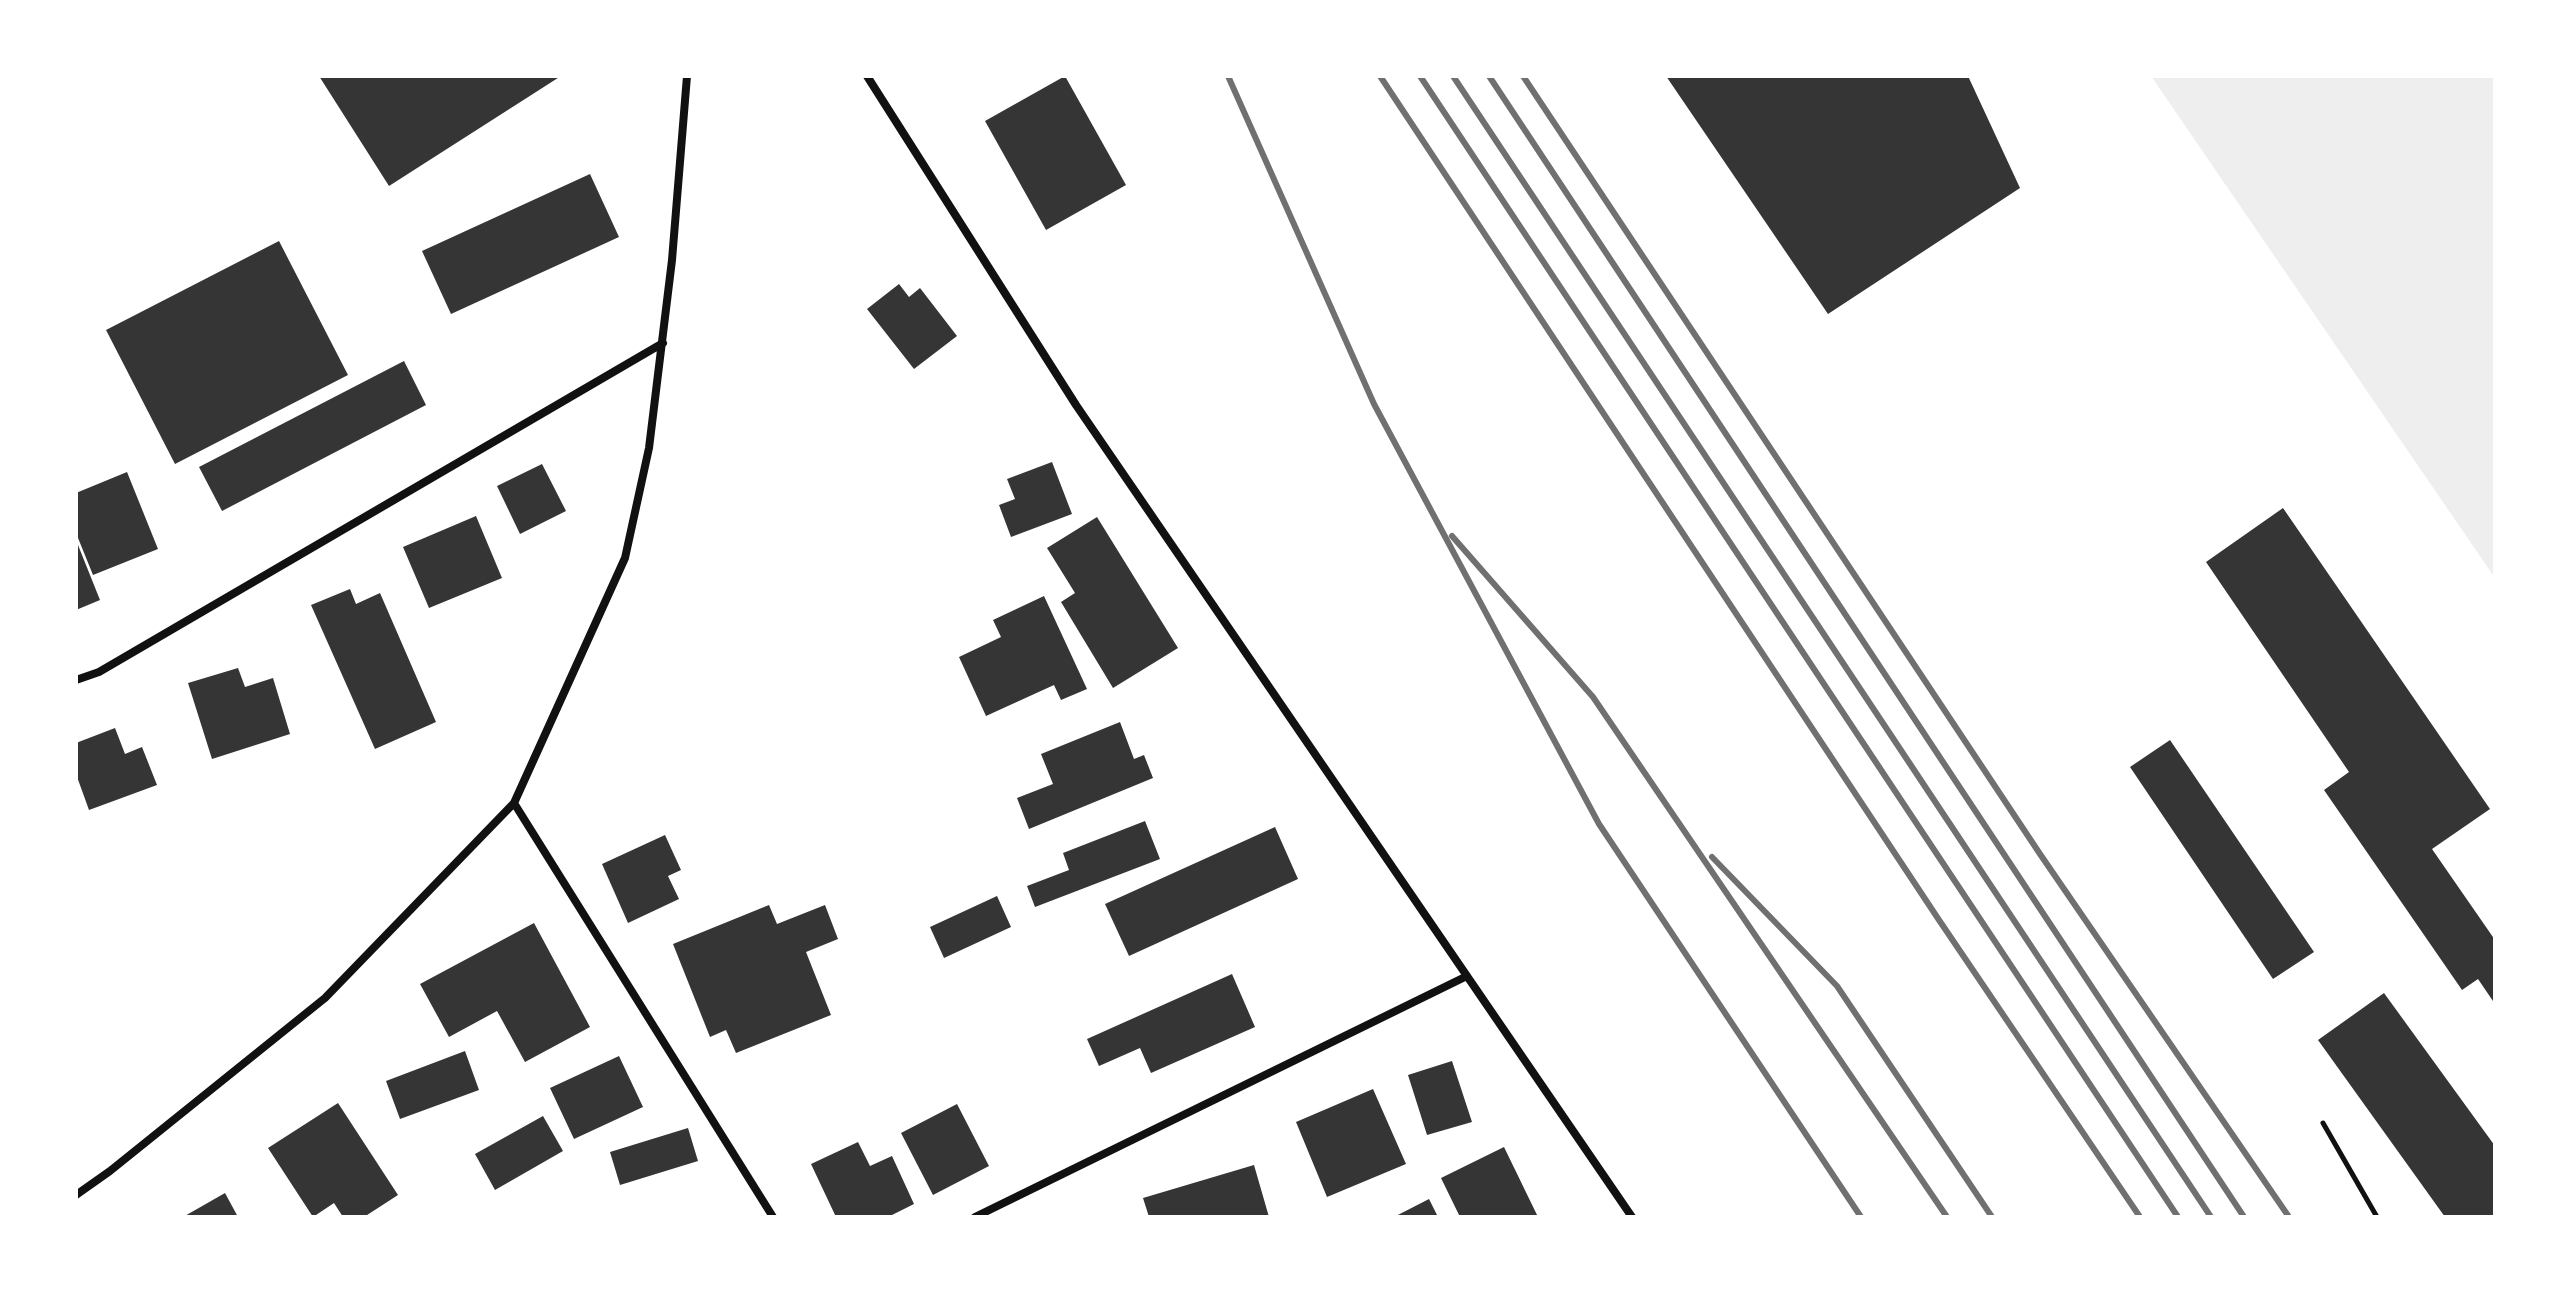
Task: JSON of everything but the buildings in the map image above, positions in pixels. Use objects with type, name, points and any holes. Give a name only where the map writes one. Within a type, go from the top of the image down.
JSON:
[{"type":"street","points":[[76,1195],[325,998],[514,803],[625,558],[649,448],[663,343],[687,76]]},
{"type":"street","points":[[867,76],[1076,405],[1632,1217]]},
{"type":"street","points":[[76,680],[99,672],[663,343]]},
{"type":"street","points":[[514,803],[773,1217]]},
{"type":"street","points":[[975,1217],[1467,976]]},
{"type":"path","points":[[2323,1123],[2377,1217]]},
{"type":"shaded area","points":[[2151,76],[2495,76],[2495,578]]},
{"type":"railway","points":[[1228,76],[1374,404],[1599,824],[1861,1217]]},
{"type":"railway","points":[[1380,76],[1939,920],[2140,1217]]},
{"type":"railway","points":[[1420,76],[2178,1217]]},
{"type":"railway","points":[[1453,76],[2211,1217]]},
{"type":"railway","points":[[1489,76],[2244,1217]]},
{"type":"railway","points":[[1523,76],[2040,854],[2289,1217]]},
{"type":"railway","points":[[1452,536],[1593,697],[1947,1217]]},
{"type":"railway","points":[[1712,857],[1837,986],[1992,1217]]}]
